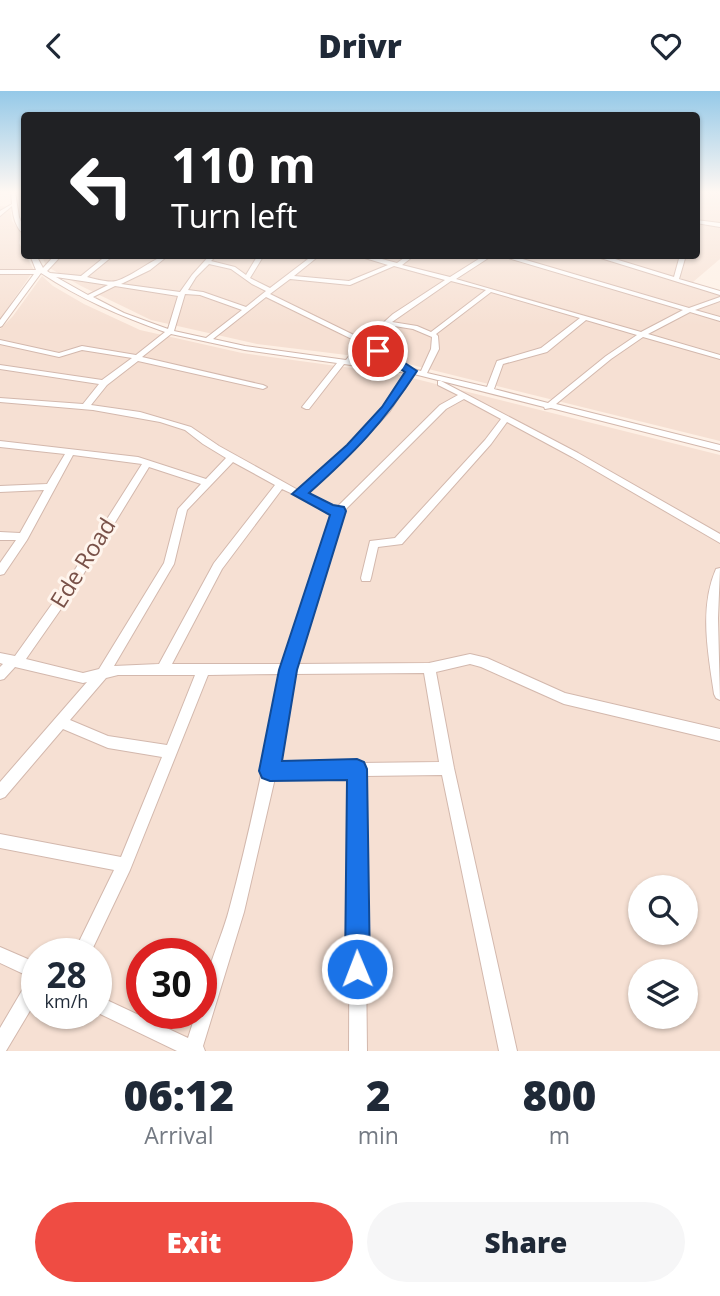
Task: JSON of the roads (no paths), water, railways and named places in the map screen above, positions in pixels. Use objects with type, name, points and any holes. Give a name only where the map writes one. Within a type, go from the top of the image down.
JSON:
[{"type":"street","points":[[35,259],[42,272],[87,297],[170,331],[207,340],[425,374],[720,448]]},
{"type":"street","points":[[0,325],[54,259]]},
{"type":"street","points":[[84,277],[106,259]]},
{"type":"street","points":[[87,297],[111,283],[151,267],[161,259]]},
{"type":"street","points":[[85,407],[104,383],[170,331],[182,293],[210,259]]},
{"type":"street","points":[[247,278],[259,259]]},
{"type":"street","points":[[207,340],[312,259]]},
{"type":"street","points":[[375,259],[720,357]]},
{"type":"street","points":[[288,277],[350,283],[405,259]]},
{"type":"street","points":[[306,407],[363,342],[386,323],[484,259]]},
{"type":"street","points":[[515,259],[720,319]]},
{"type":"street","points":[[608,259],[720,293]]},
{"type":"street","points":[[621,263],[625,259]]},
{"type":"street","points":[[677,278],[682,259]]},
{"type":"street","points":[[207,262],[233,268],[267,292],[363,342],[410,371]]},
{"type":"street","points":[[0,272],[42,272],[182,293],[195,292],[247,309]]},
{"type":"street","points":[[432,334],[490,290]]},
{"type":"street","points":[[548,407],[638,334],[687,309],[720,299]]},
{"type":"street","points":[[0,313],[10,314]]},
{"type":"street","points":[[488,391],[500,363],[544,351],[584,318]]},
{"type":"street","points":[[386,323],[415,327],[432,334],[437,341],[425,374]]},
{"type":"street","points":[[0,342],[59,355],[82,348],[263,387]]},
{"type":"street","points":[[0,367],[104,383]]},
{"type":"street","points":[[299,494],[351,447],[387,409],[410,371]]},
{"type":"street","points":[[425,374],[575,455],[720,539]]},
{"type":"street","points":[[112,1011],[195,1050],[236,912],[270,771],[288,670],[339,511],[443,407],[452,399],[463,396]]},
{"type":"street","points":[[0,400],[85,407],[186,427],[232,457],[299,494],[330,510],[339,511]]},
{"type":"street","points":[[366,578],[374,544],[398,541],[488,442],[506,418]]},
{"type":"street","points":[[0,444],[148,463],[206,481]]},
{"type":"street","points":[[0,571],[37,515],[48,487],[71,451]]},
{"type":"street","points":[[0,792],[103,673],[169,564],[179,515],[206,481],[232,457]]},
{"type":"street","name":"Ede Road","points":[[0,675],[66,593],[148,463]]},
{"type":"street","points":[[162,671],[218,566],[281,484]]},
{"type":"street","points":[[0,489],[48,487]]},
{"type":"street","points":[[0,536],[23,537]]},
{"type":"street","points":[[720,572],[712,606],[711,632],[720,694]]},
{"type":"street","points":[[10,661],[83,678],[118,670],[429,668],[470,659],[483,662],[564,698],[720,735]]},
{"type":"street","points":[[429,668],[447,768],[508,1051]]},
{"type":"street","points":[[89,938],[125,865],[203,671]]},
{"type":"street","points":[[61,722],[108,742],[168,753]]},
{"type":"street","points":[[270,771],[447,768]]},
{"type":"street","points":[[357,769],[358,1051]]},
{"type":"street","points":[[0,841],[125,865]]},
{"type":"street","points":[[0,955],[21,965]]},
{"type":"street","points":[[0,1045],[21,1009]]}]
